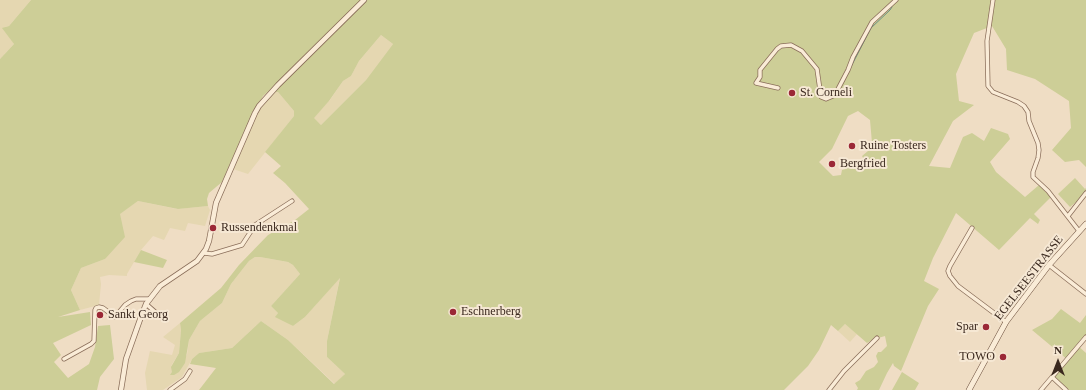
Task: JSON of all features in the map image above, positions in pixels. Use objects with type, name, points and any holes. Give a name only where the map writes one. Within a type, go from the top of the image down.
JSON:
[{"type":"main road","name":"EGELSEESTRASSE","points":[[969,390],[1006,322],[1049,265],[1086,224]]},
{"type":"street","points":[[121,390],[128,353],[146,304],[163,284],[197,261],[204,253],[209,241],[216,203],[259,106],[278,85],[364,0]]},
{"type":"street","points":[[778,88],[756,83],[760,78],[760,70],[777,49],[781,46],[791,45],[802,51],[817,69],[821,97],[826,99],[833,96],[837,91],[872,22],[896,0]]},
{"type":"street","points":[[993,0],[987,41],[988,86],[993,92],[1018,102],[1024,106],[1028,112],[1029,121],[1038,143],[1039,150],[1033,172],[1034,177],[1048,191],[1079,231]]},
{"type":"street","points":[[1068,216],[1086,193]]},
{"type":"street","points":[[204,253],[212,254],[242,244],[255,225],[292,201]]},
{"type":"street","points":[[972,228],[948,271],[958,286],[1006,322]]},
{"type":"street","points":[[1049,265],[1086,294]]},
{"type":"street","points":[[64,359],[94,341],[96,308],[103,308],[115,317],[125,305],[131,301],[136,299],[150,299]]},
{"type":"street","points":[[146,304],[162,318]]},
{"type":"street","points":[[1041,390],[1086,337]]},
{"type":"street","points":[[829,390],[844,370],[877,338]]},
{"type":"street","points":[[170,390],[185,379],[190,371]]},
{"type":"street","points":[[1052,377],[1066,390]]},
{"type":"shaded area","points":[[0,0],[31,0],[9,26],[5,27],[14,44],[0,59]]},
{"type":"shaded area","points":[[381,35],[393,44],[366,80],[321,125],[313,118],[330,100],[343,81],[351,76],[359,61]]},
{"type":"shaded area","points":[[274,92],[278,92],[294,111],[294,116],[248,174],[233,169],[256,113]]},
{"type":"shaded area","points":[[138,201],[177,209],[208,206],[210,210],[205,226],[188,223],[185,231],[170,228],[164,240],[153,236],[141,250],[127,276],[109,275],[100,277],[101,284],[99,305],[80,310],[71,290],[81,268],[105,259],[119,214]]},
{"type":"shaded area","points":[[255,257],[288,262],[293,265],[300,274],[271,306],[278,313],[276,316],[293,326],[305,317],[340,277],[327,341],[327,357],[345,374],[335,384],[288,340],[261,321],[232,348],[199,353],[192,359],[182,377],[163,390],[147,390],[145,373],[150,351],[172,355],[175,345],[163,337],[180,323],[181,330],[179,353],[171,366],[187,355],[189,340],[200,321],[222,303],[231,284],[249,261]]},
{"type":"shaded area","points":[[845,324],[857,334],[850,342],[838,331]]},
{"type":"green space","points":[[31,0],[363,0],[307,56],[263,96],[245,130],[222,182],[209,193],[207,199],[208,206],[178,209],[138,201],[120,214],[125,237],[105,259],[81,268],[71,290],[80,310],[58,317],[90,312],[91,325],[53,343],[61,355],[54,362],[68,378],[89,364],[95,347],[98,326],[110,325],[114,359],[100,377],[97,390],[0,390],[0,59],[14,44],[2,28],[9,26]]},
{"type":"green space","points":[[366,0],[1086,0],[1086,167],[1079,160],[1065,162],[1052,150],[1071,128],[1069,101],[1035,79],[1007,70],[1006,49],[992,26],[974,33],[956,74],[959,101],[974,105],[953,121],[929,166],[950,168],[963,137],[972,133],[984,141],[991,128],[1008,134],[1010,139],[990,162],[996,172],[1025,197],[1039,185],[1051,197],[1034,214],[1040,220],[1038,224],[1030,218],[999,250],[956,213],[933,258],[924,281],[939,289],[928,306],[901,371],[894,366],[893,363],[879,390],[857,390],[858,388],[855,383],[860,380],[866,371],[874,367],[878,362],[876,356],[878,352],[881,352],[887,346],[885,336],[877,337],[867,343],[845,324],[838,331],[831,325],[819,350],[808,366],[784,390],[199,390],[216,368],[190,364],[192,359],[199,353],[232,348],[261,321],[288,340],[334,384],[345,374],[327,357],[327,341],[340,278],[305,317],[293,326],[275,317],[278,313],[271,306],[300,274],[293,265],[288,262],[255,257],[249,261],[231,284],[222,303],[200,321],[189,340],[185,363],[179,372],[174,375],[170,375],[172,372],[171,367],[179,353],[181,330],[180,323],[221,288],[239,265],[268,235],[295,220],[309,209],[285,183],[273,173],[281,166],[265,152],[294,116],[294,111],[278,92],[274,92]],"holes":[[[381,35],[393,44],[366,80],[321,125],[314,118],[329,101],[343,81],[351,76],[359,61]],[[858,111],[870,120],[872,143],[868,151],[862,156],[865,161],[859,166],[855,163],[842,170],[841,175],[833,176],[819,162],[832,149],[848,116]]]},
{"type":"green space","points":[[1075,178],[1085,189],[1086,188],[1086,194],[1070,207],[1058,194]]},
{"type":"green space","points":[[141,250],[167,260],[163,268],[134,262]]},
{"type":"green space","points":[[1061,309],[1080,323],[1086,315],[1086,335],[1077,345],[1086,353],[1086,390],[1069,390],[1054,377],[1068,360],[1032,330],[1052,319]]},
{"type":"green space","points":[[902,372],[919,383],[915,390],[892,390]]},
{"type":"waterway","points":[[839,90],[871,28],[892,7]]},
{"type":"place","name":"St. Corneli","points":[[792,93]]},
{"type":"place","name":"Ruine Tosters","points":[[852,146]]},
{"type":"place","name":"Bergfried","points":[[832,164]]},
{"type":"place","name":"Russendenkmal","points":[[213,228]]},
{"type":"place","name":"Eschnerberg","points":[[453,312]]},
{"type":"place","name":"Sankt Georg","points":[[100,315]]},
{"type":"place","name":"Spar","points":[[986,327]]},
{"type":"place","name":"TOWO","points":[[1003,357]]}]
